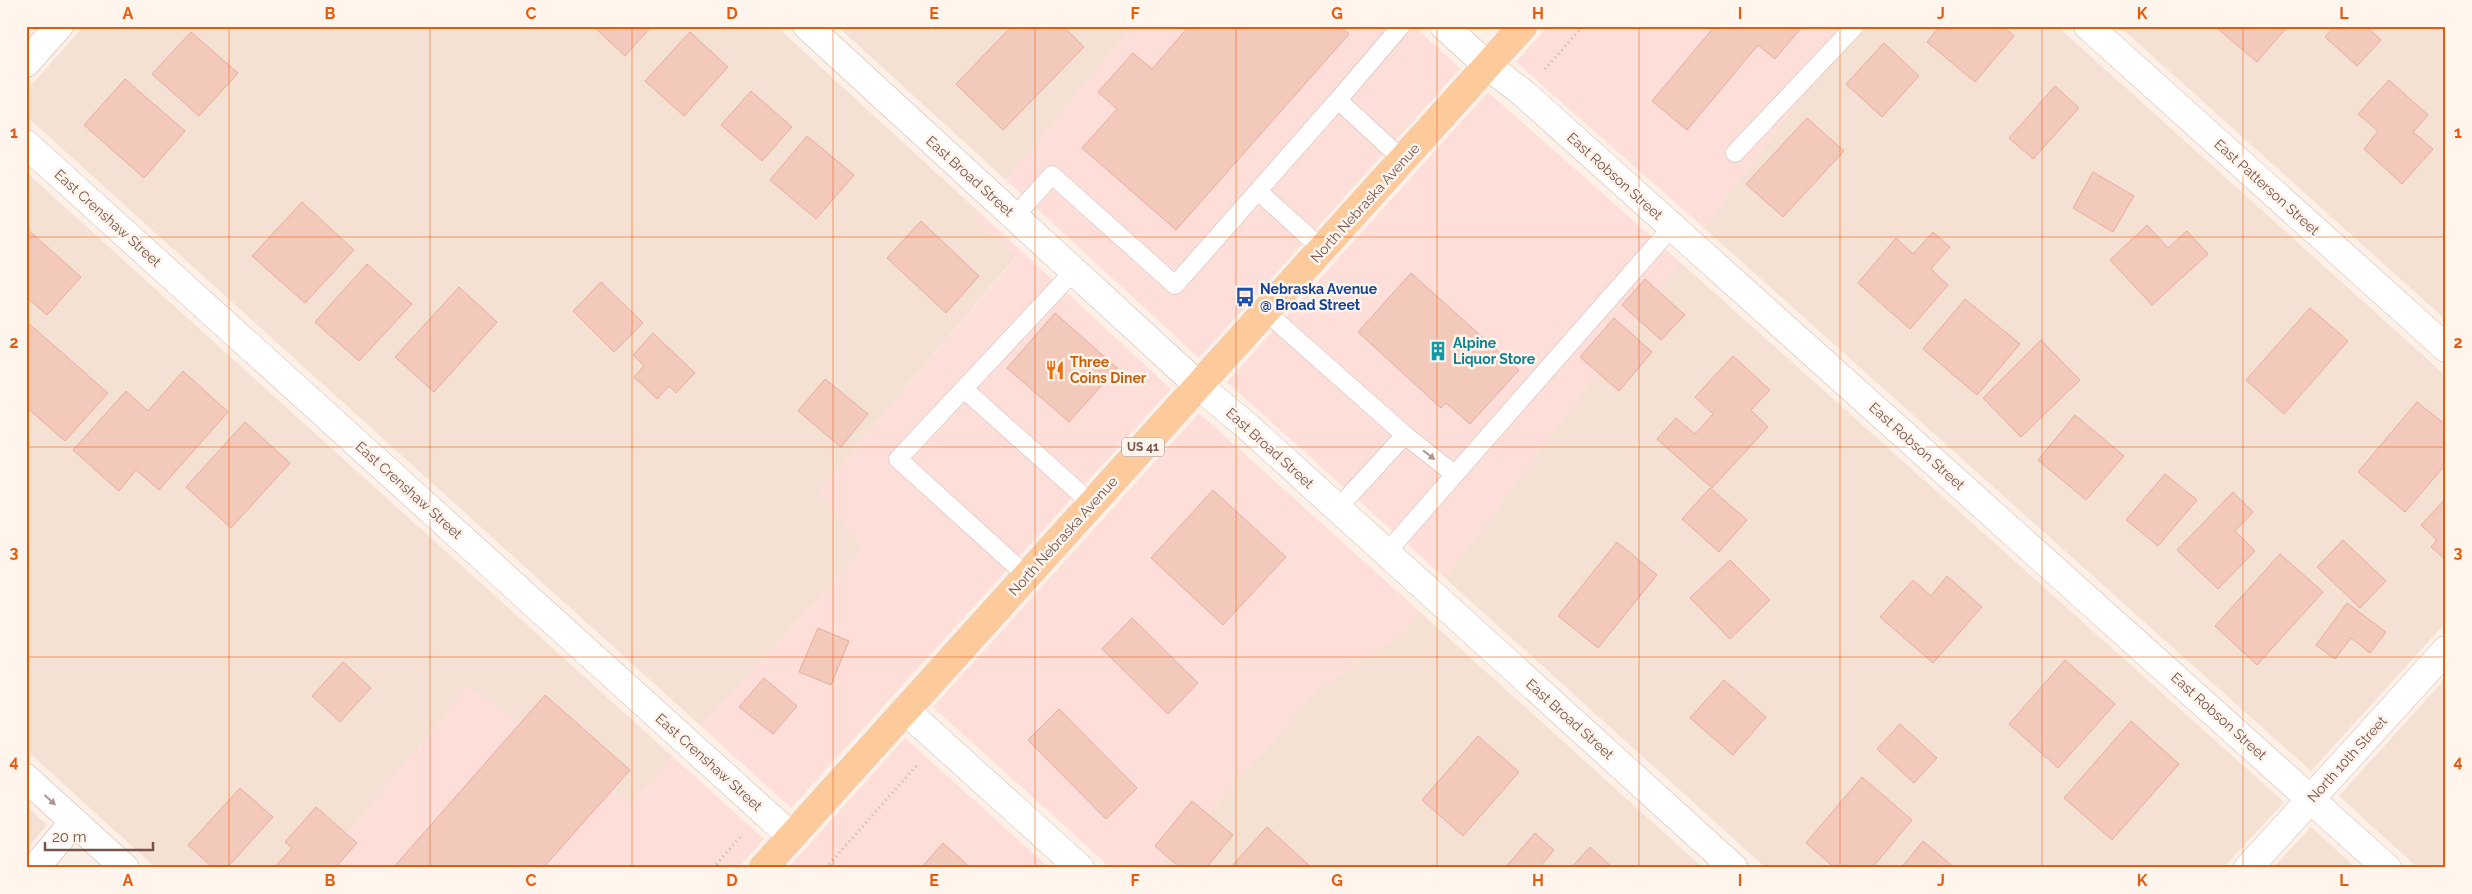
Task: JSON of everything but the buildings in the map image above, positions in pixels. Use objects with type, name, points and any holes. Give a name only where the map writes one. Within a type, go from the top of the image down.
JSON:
[{"type":"main road","name":"North Nebraska Avenue","points":[[762,868],[1523,26]]},
{"type":"street","points":[[26,63],[59,26]]},
{"type":"street","name":"East Broad Street","points":[[806,26],[1199,386],[1734,868]]},
{"type":"street","name":"East Robson Street","points":[[1444,26],[1488,66],[1523,93],[2387,868]]},
{"type":"street","name":"East Patterson Street","points":[[2088,26],[2446,348]]},
{"type":"street","name":"East Crenshaw Street","points":[[26,144],[791,836]]},
{"type":"street","name":"North 10th Street","points":[[2248,868],[2446,650]]},
{"type":"street","points":[[905,710],[1080,868]]},
{"type":"street","points":[[26,778],[125,868]]},
{"type":"street","points":[[35,868],[74,822]]},
{"type":"lane","points":[[1015,216],[1052,175],[1175,285],[1401,26]]},
{"type":"lane","points":[[1735,153],[1855,26]]},
{"type":"lane","points":[[1338,100],[1403,160]]},
{"type":"lane","points":[[1258,191],[1322,249]]},
{"type":"lane","points":[[1386,553],[1672,227]]},
{"type":"lane","points":[[1027,576],[898,459],[1074,271]]},
{"type":"lane","points":[[1266,312],[1405,436],[1454,474]]},
{"type":"lane","points":[[964,389],[1092,504]]},
{"type":"lane","points":[[1337,509],[1405,436]]},
{"type":"path","points":[[1523,93],[1583,26]]},
{"type":"path","points":[[826,868],[939,740]]},
{"type":"path","points":[[713,868],[763,811]]},
{"type":"shaded area","points":[[84,26],[776,26],[979,212],[975,218],[1017,255],[819,491],[863,549],[701,726],[26,116],[26,91]]},
{"type":"shaded area","points":[[837,26],[1132,26],[1006,180]]},
{"type":"shaded area","points":[[1132,26],[1414,26],[1460,69],[1199,358],[1006,180]]},
{"type":"shaded area","points":[[1548,26],[1854,26],[1704,228],[1516,62]]},
{"type":"shaded area","points":[[1854,26],[2057,26],[2446,376],[2446,622],[2311,771],[1704,228]]},
{"type":"shaded area","points":[[2119,26],[2446,26],[2446,320]]},
{"type":"shaded area","points":[[1488,92],[1680,262],[1445,578],[1227,382]]},
{"type":"shaded area","points":[[26,172],[673,757],[630,803],[468,687],[319,868],[156,868],[26,750]]},
{"type":"shaded area","points":[[979,212],[1171,389],[791,808],[701,726],[863,549],[819,491],[1017,256],[974,218]]},
{"type":"shaded area","points":[[1680,262],[2284,802],[2223,868],[1766,868],[1445,578]]},
{"type":"shaded area","points":[[1199,413],[1420,612],[1404,633],[1317,690],[1171,856],[1157,868],[1111,868],[933,707]]},
{"type":"shaded area","points":[[1420,612],[1703,868],[1157,868],[1171,856],[1317,690],[1404,633]]},
{"type":"shaded area","points":[[2446,678],[2446,868],[2418,868],[2339,796]]},
{"type":"shaded area","points":[[468,687],[630,803],[673,757],[764,839],[738,868],[319,868]]},
{"type":"shaded area","points":[[905,738],[1049,868],[788,868]]},
{"type":"shaded area","points":[[26,806],[47,825],[26,850]]},
{"type":"shaded area","points":[[2311,827],[2356,868],[2273,868]]},
{"type":"place","name":"Nebraska Avenue @ Broad Street","points":[[1245,297]]},
{"type":"place","name":"Alpine Liquor Store","points":[[1438,351]]},
{"type":"place","name":"Three Coins Diner","points":[[1055,370]]}]
